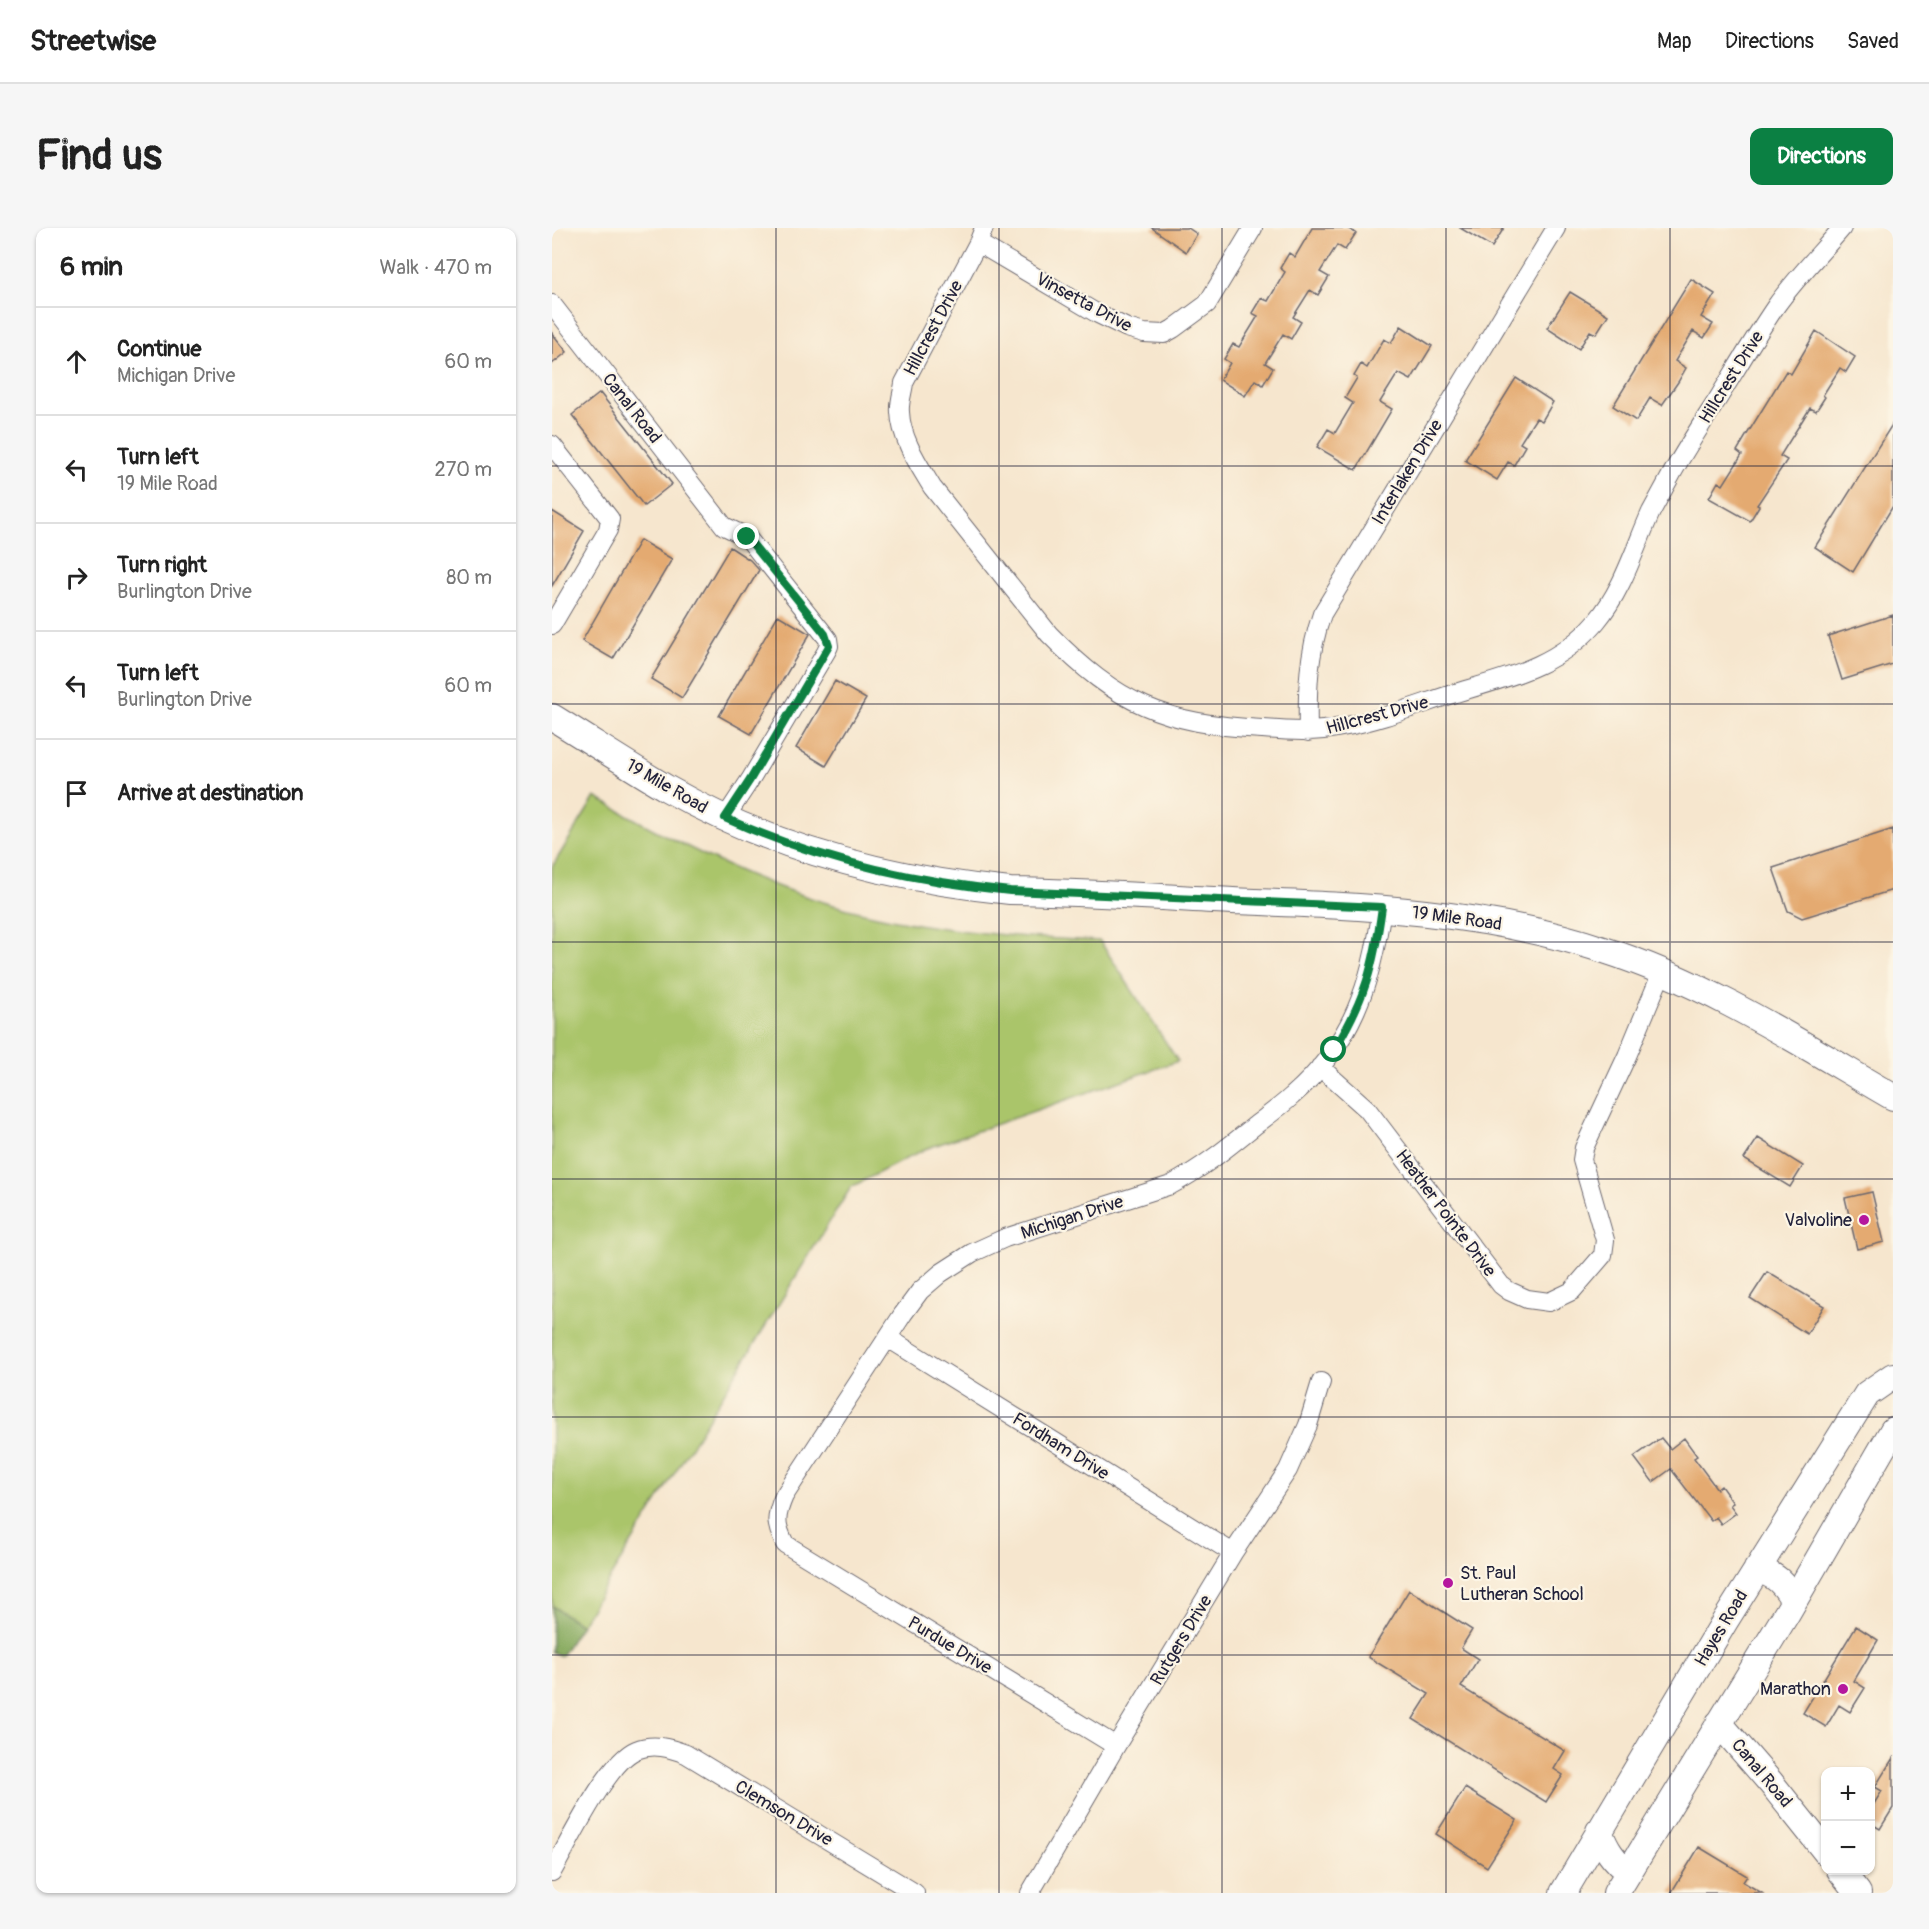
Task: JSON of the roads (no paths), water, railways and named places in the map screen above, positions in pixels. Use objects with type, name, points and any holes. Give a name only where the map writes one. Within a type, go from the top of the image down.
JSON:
[{"type":"street","name":"Vinsetta Drive","points":[[981,236],[1098,314],[1127,328],[1144,333],[1164,334],[1207,303],[1253,228]]},
{"type":"street","name":"Interlaken Drive","points":[[1308,732],[1309,661],[1313,639],[1322,614],[1556,228]]},
{"type":"street","name":"Hillcrest Drive","points":[[981,236],[904,383],[900,403],[903,428],[919,465],[932,487],[1049,634],[1068,654],[1108,686],[1150,710],[1170,717],[1216,726],[1308,732],[1341,728],[1369,721],[1530,670],[1567,649],[1584,634],[1603,613],[1618,590],[1652,511],[1671,475],[1761,329],[1792,286],[1842,228]]},
{"type":"street","name":"Canal Road","points":[[552,304],[724,526],[747,537],[825,634],[829,646],[725,818]]},
{"type":"street","points":[[552,445],[610,519],[608,530],[552,625]]},
{"type":"street","name":"19 Mile Road","points":[[552,717],[669,790],[725,818],[796,847],[907,876],[1010,891],[1382,907],[1487,921],[1544,932],[1604,950],[1662,972],[1739,1009],[1893,1097]]},
{"type":"street","name":"Michigan Drive","points":[[785,1544],[776,1527],[778,1510],[784,1496],[920,1291],[941,1273],[972,1253],[1005,1238],[1171,1185],[1194,1172],[1294,1094],[1334,1050],[1362,999],[1376,949],[1382,907]]},
{"type":"street","name":"Heather Pointe Drive","points":[[1320,1067],[1367,1109],[1501,1285],[1527,1299],[1549,1302],[1572,1291],[1603,1255],[1605,1240],[1582,1160],[1584,1148],[1627,1056],[1662,972]]},
{"type":"street","name":"Fordham Drive","points":[[888,1338],[1233,1553]]},
{"type":"street","name":"Hayes Road","points":[[1563,1893],[1756,1569],[1867,1394],[1893,1376]]},
{"type":"street","name":"Rutgers Drive","points":[[1030,1893],[1233,1553],[1288,1470],[1308,1425],[1321,1382]]},
{"type":"street","points":[[1616,1893],[1794,1600],[1893,1430]]},
{"type":"street","name":"Purdue Drive","points":[[785,1544],[1116,1746]]},
{"type":"street","points":[[1756,1569],[1779,1578],[1794,1600]]},
{"type":"street","name":"Canal Road","points":[[1719,1723],[1821,1846]]},
{"type":"street","name":"Clemson Drive","points":[[552,1872],[607,1777],[623,1758],[636,1750],[665,1747],[686,1754],[915,1893]]},
{"type":"street","points":[[1599,1831],[1608,1853],[1629,1872]]},
{"type":"street","points":[[1844,1875],[1858,1893]]},
{"type":"place","name":"Valvoline","points":[[1864,1220]]},
{"type":"place","name":"St. Paul Lutheran School","points":[[1448,1583]]},
{"type":"place","name":"Marathon","points":[[1843,1689]]}]
